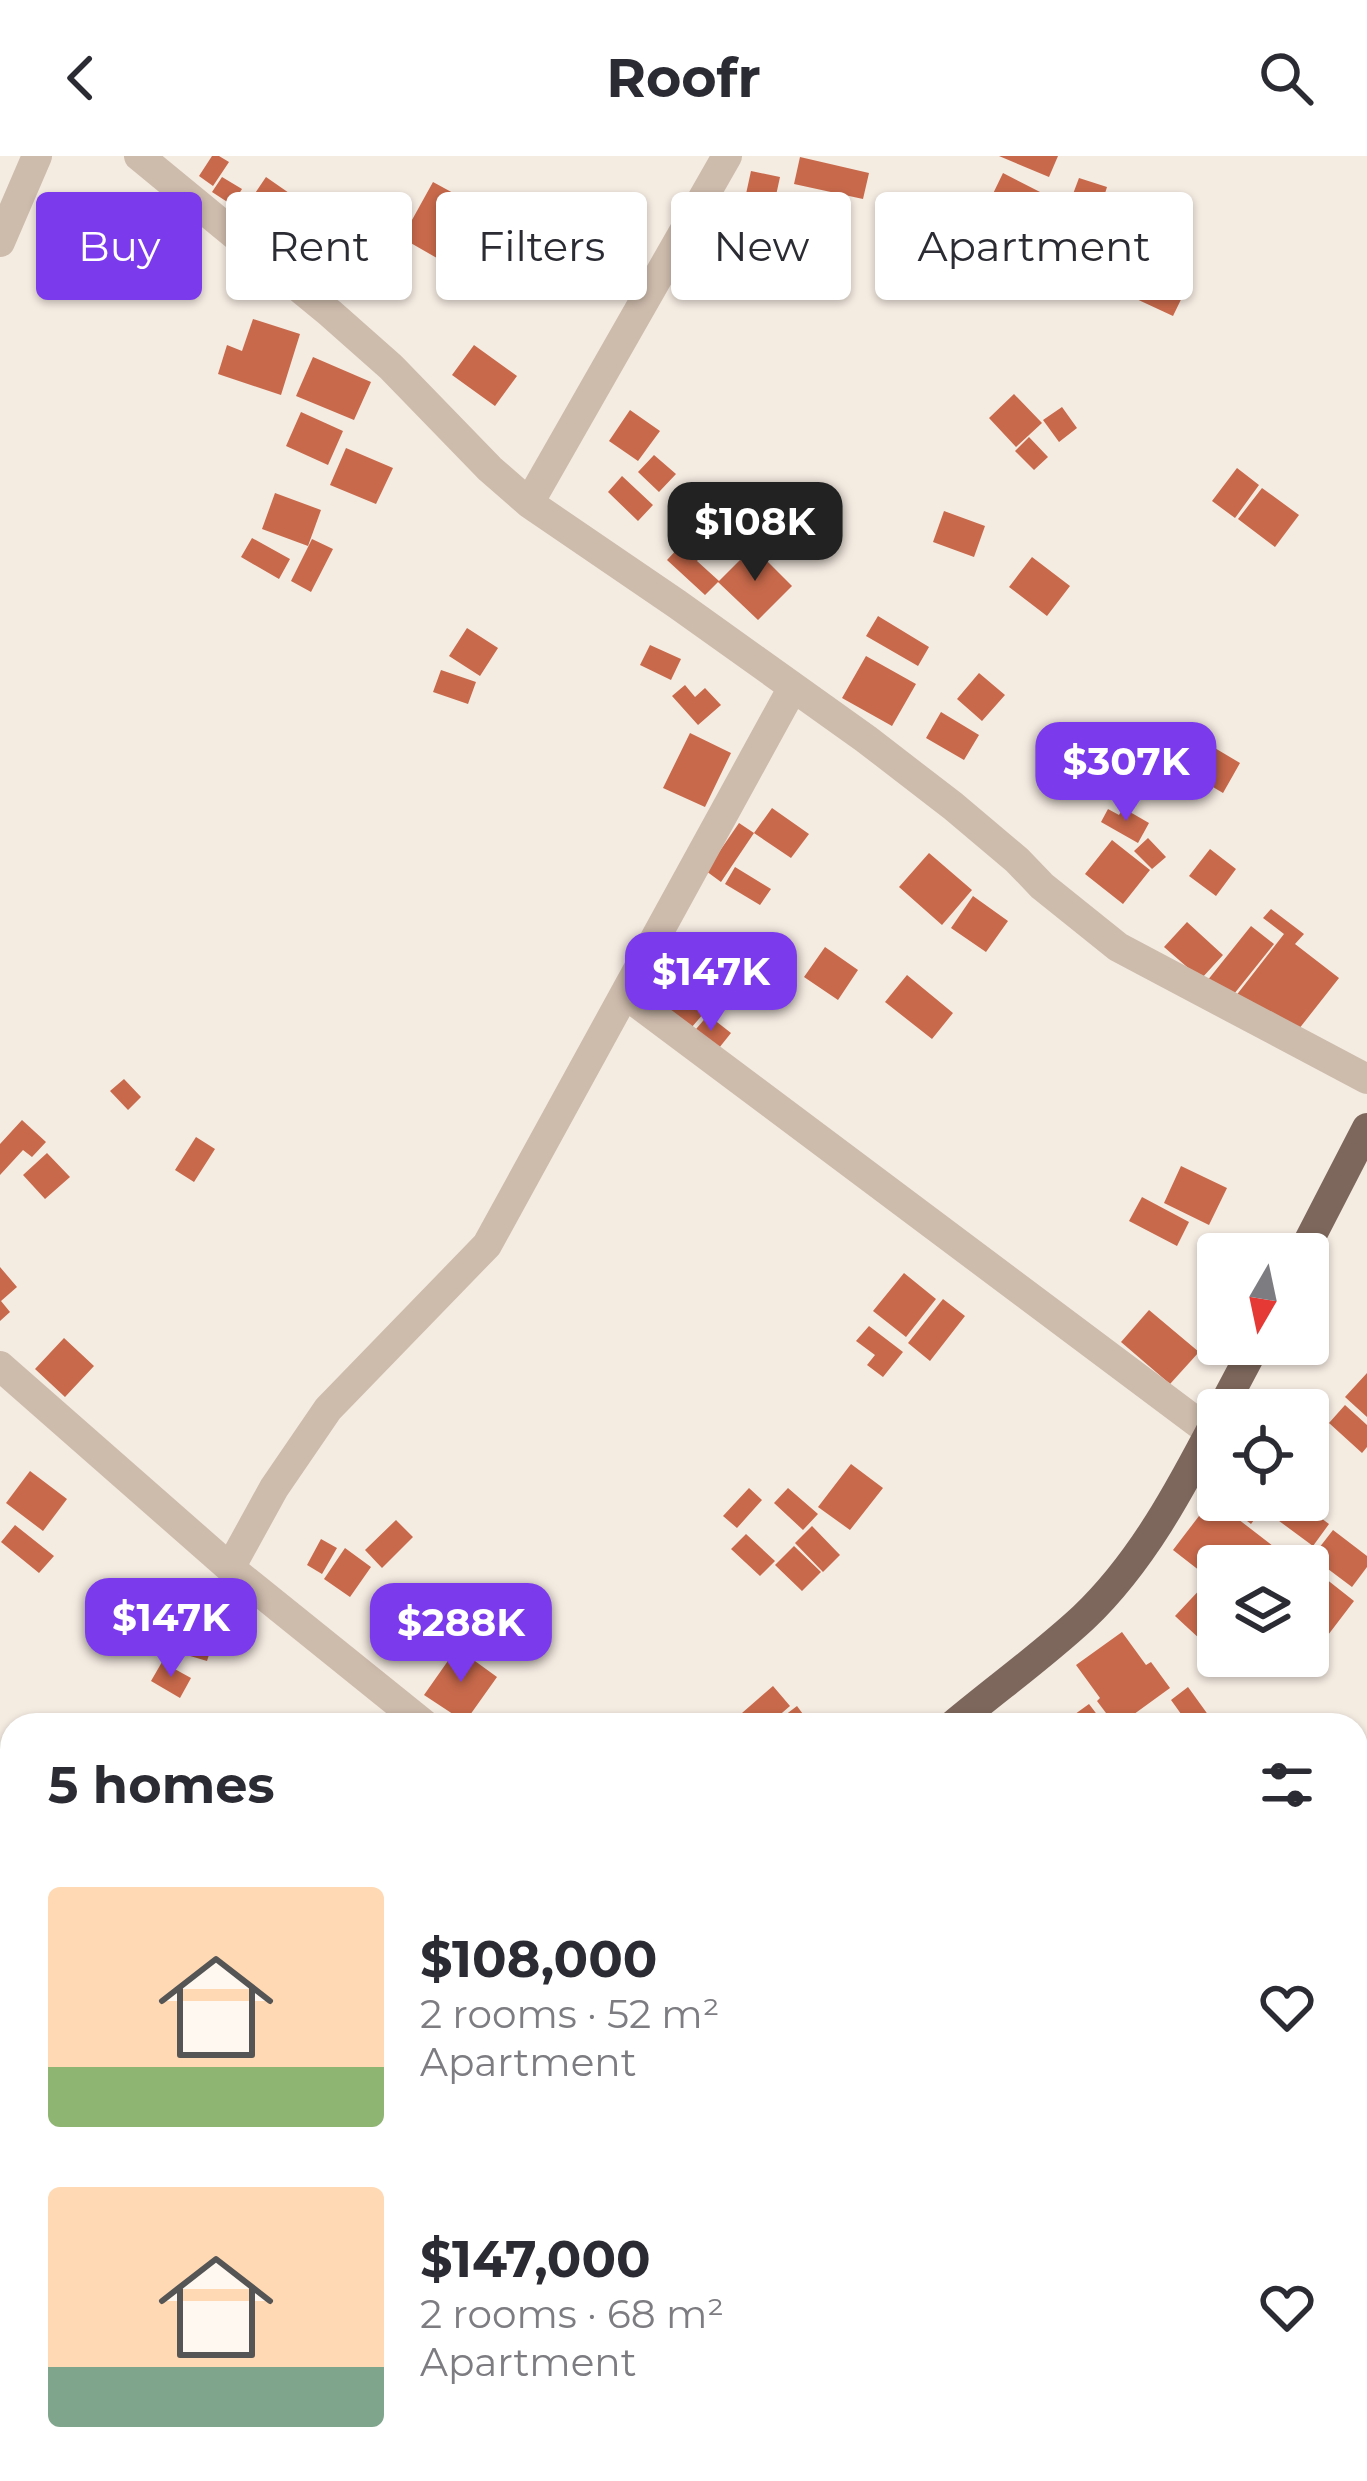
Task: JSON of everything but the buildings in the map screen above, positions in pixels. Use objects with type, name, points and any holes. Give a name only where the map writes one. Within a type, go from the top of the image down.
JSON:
[{"type":"main road","points":[[1313,1233],[1367,1128]]},
{"type":"main road","points":[[968,1713],[1084,1617],[1136,1556],[1197,1457]]},
{"type":"street","points":[[0,242],[37,156]]},
{"type":"street","points":[[140,156],[330,313],[529,503],[866,739],[1118,946],[1367,1079]]},
{"type":"street","points":[[529,503],[728,156]]},
{"type":"street","points":[[230,1568],[274,1488],[328,1409],[487,1245],[792,688]]},
{"type":"street","points":[[625,994],[1197,1406]]},
{"type":"street","points":[[0,1366],[230,1568],[409,1713]]}]
